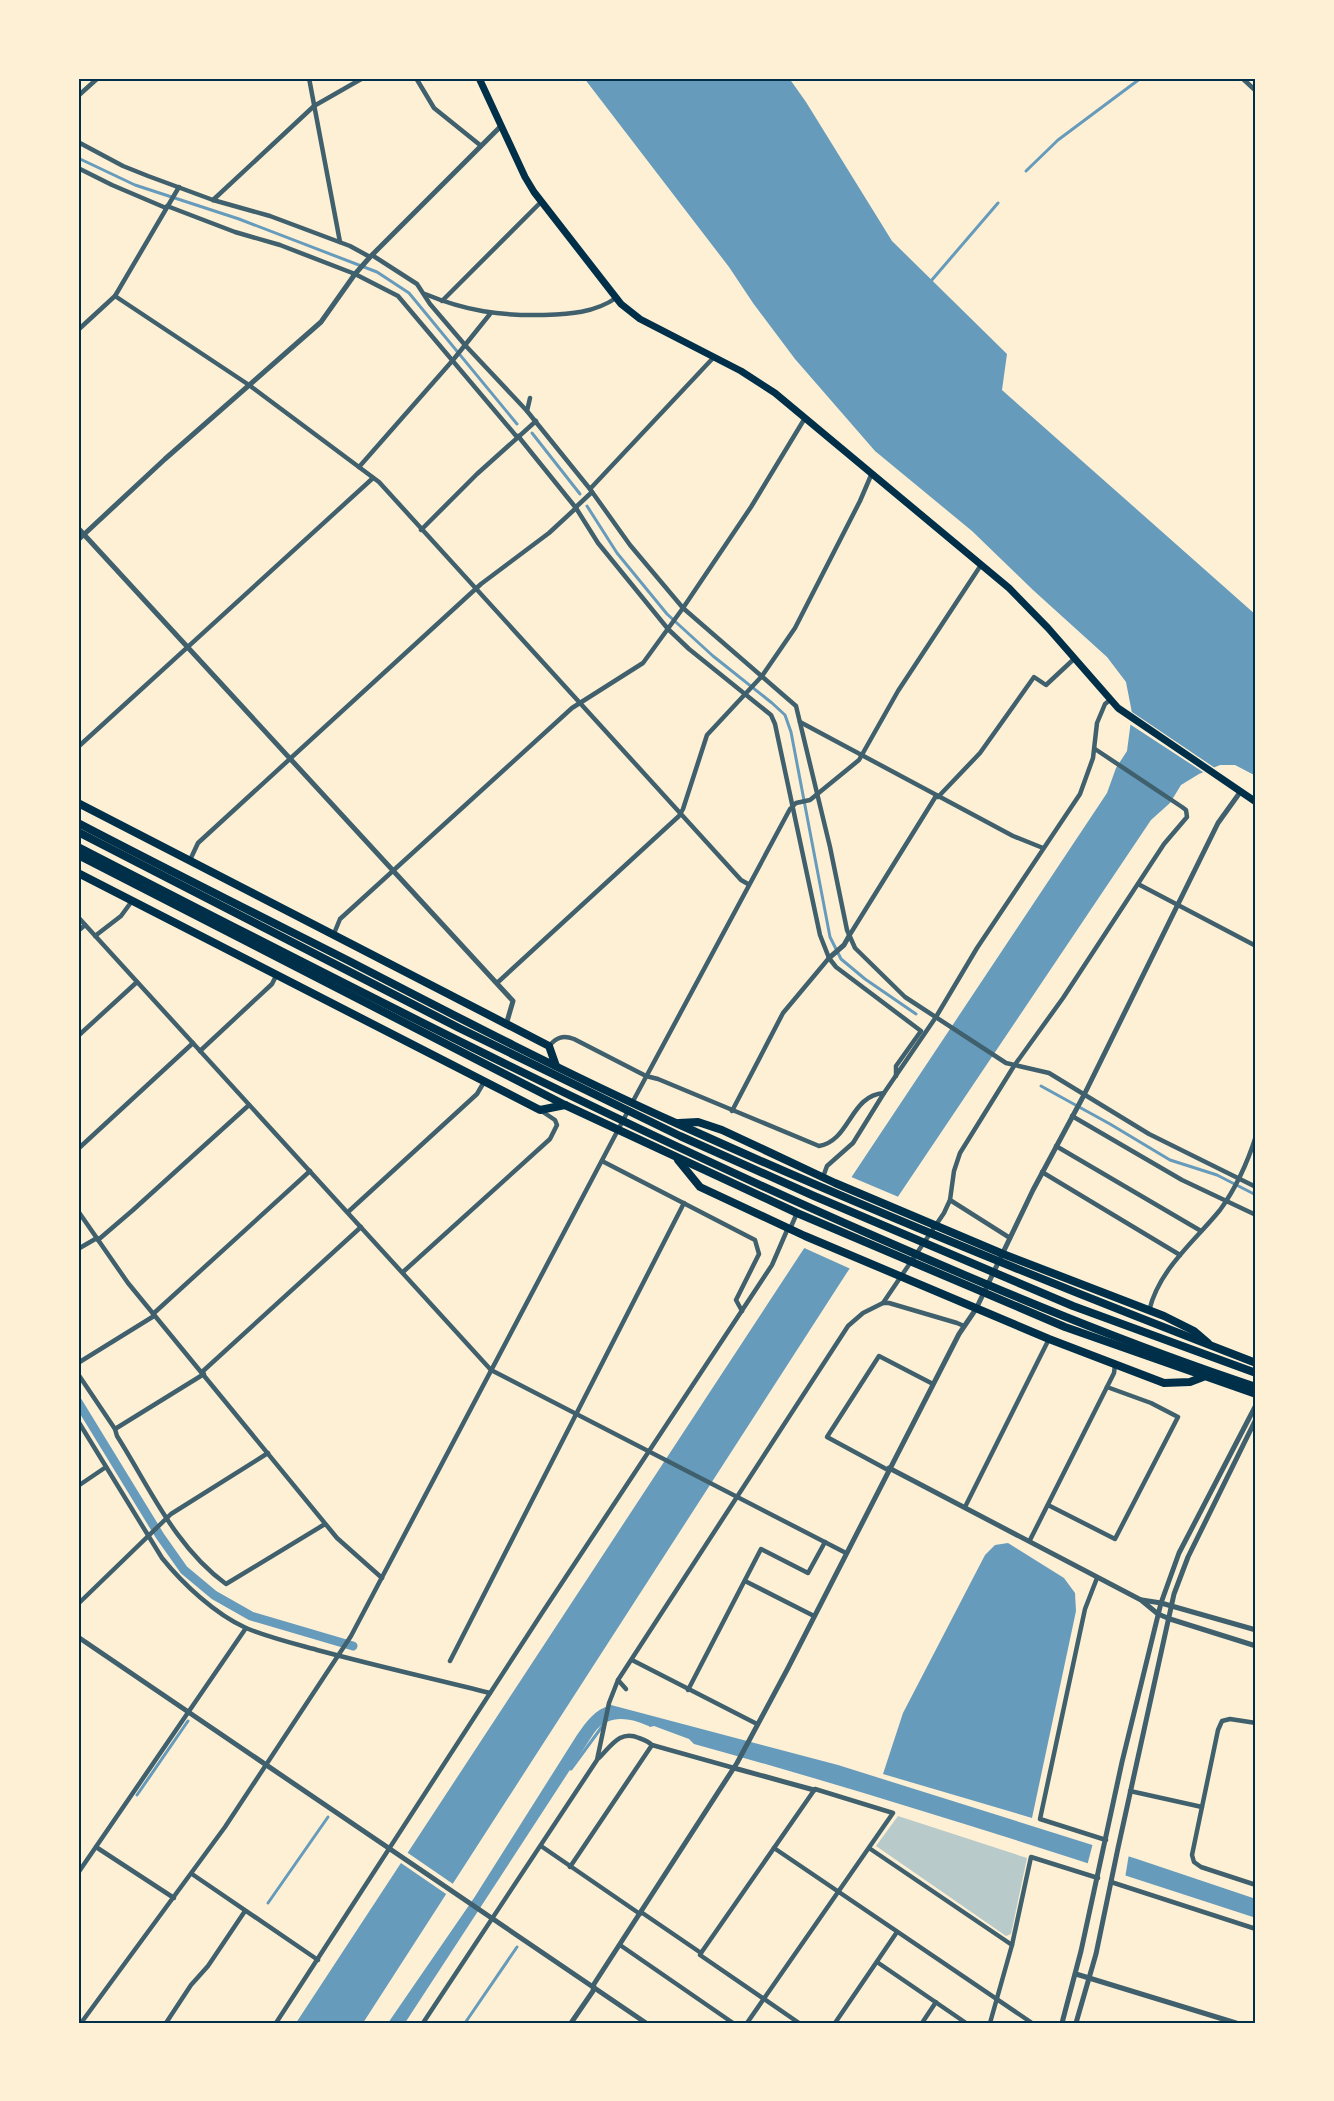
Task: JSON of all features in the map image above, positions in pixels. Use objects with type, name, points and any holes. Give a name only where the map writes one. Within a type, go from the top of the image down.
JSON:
[{"type":"highway","points":[[78,803],[549,1046],[556,1066]]},
{"type":"highway","points":[[78,823],[556,1066],[674,1123],[828,1191],[1180,1335],[1256,1363]]},
{"type":"highway","points":[[78,832],[459,1028],[680,1136],[813,1196],[1073,1306],[1256,1372]]},
{"type":"highway","points":[[78,847],[446,1034],[669,1144],[1053,1312],[1256,1387]]},
{"type":"highway","points":[[78,855],[565,1106],[674,1157],[812,1220],[1046,1319],[1203,1377],[1256,1394]]},
{"type":"highway","points":[[78,873],[540,1110],[565,1106]]},
{"type":"highway","points":[[674,1123],[698,1122],[722,1130],[835,1183],[941,1228],[1164,1316],[1194,1331],[1211,1346]]},
{"type":"highway","points":[[674,1157],[700,1186],[805,1236],[975,1309],[1164,1383],[1190,1382],[1203,1377]]},
{"type":"main road","points":[[479,78],[525,177],[541,202],[616,298],[640,319],[754,379],[805,418],[981,564],[1029,608],[1110,700],[1127,716],[1256,802]]},
{"type":"street","points":[[78,96],[98,78]]},
{"type":"street","points":[[309,78],[340,242]]},
{"type":"street","points":[[213,200],[314,106],[363,78]]},
{"type":"street","points":[[416,78],[434,108],[480,145]]},
{"type":"street","points":[[1242,78],[1256,91]]},
{"type":"street","points":[[78,540],[321,322],[355,274],[371,256],[501,126]]},
{"type":"street","points":[[78,142],[123,166],[213,200],[270,216],[361,250],[411,279],[465,345],[536,421],[591,490],[630,545],[683,608],[793,701],[828,837],[849,936],[855,948],[883,974],[892,986],[1006,1063],[1049,1073],[1149,1134],[1256,1188]]},
{"type":"street","points":[[78,168],[112,185],[235,232],[280,245],[355,274],[402,298],[576,508],[598,543],[668,629],[696,655],[771,715],[794,805],[820,935],[829,958],[836,967],[921,1031],[896,1066],[896,1076]]},
{"type":"street","points":[[78,330],[115,296],[179,187]]},
{"type":"street","points":[[442,301],[541,202]]},
{"type":"street","points":[[425,294],[490,314],[510,315],[582,313],[605,305],[616,298]]},
{"type":"street","points":[[115,296],[249,385],[374,478],[741,880],[748,884]]},
{"type":"street","points":[[359,467],[453,360],[490,314]]},
{"type":"street","points":[[190,862],[198,843],[476,589],[549,533],[576,508],[714,357]]},
{"type":"street","points":[[527,411],[530,398]]},
{"type":"street","points":[[333,936],[340,919],[579,702],[643,663],[751,507],[805,418]]},
{"type":"street","points":[[421,530],[536,421]]},
{"type":"street","points":[[497,983],[680,813],[707,735],[762,676],[795,628],[872,474]]},
{"type":"street","points":[[78,747],[374,478]]},
{"type":"street","points":[[78,528],[513,1001],[506,1025]]},
{"type":"street","points":[[81,2023],[192,1874],[351,1636],[748,884],[794,805],[810,800],[859,760],[898,691],[981,564]]},
{"type":"street","points":[[732,1111],[783,1013],[829,958],[844,945],[937,797],[980,753],[1034,677],[1046,685],[1075,658]]},
{"type":"street","points":[[815,1185],[827,1166],[853,1143],[1085,784],[1095,749],[1097,723],[1105,704],[1110,700]]},
{"type":"street","points":[[800,722],[937,797],[1013,836],[1043,848]]},
{"type":"street","points":[[883,1303],[944,1213],[950,1200],[957,1160],[1014,1066],[1063,998],[1164,844],[1187,818],[1186,810],[1095,749]]},
{"type":"street","points":[[571,2023],[735,1766],[933,1384],[975,1309],[1042,1172],[1084,1096],[1218,824],[1240,791]]},
{"type":"street","points":[[1137,884],[1256,946]]},
{"type":"street","points":[[95,936],[121,916],[132,901]]},
{"type":"street","points":[[78,917],[491,1370],[846,1552]]},
{"type":"street","points":[[78,932],[85,925]]},
{"type":"street","points":[[200,1051],[272,984],[276,976]]},
{"type":"street","points":[[78,1036],[137,982]]},
{"type":"street","points":[[549,1046],[555,1040],[566,1036],[646,1076],[819,1146],[831,1143],[872,1093],[885,1093]]},
{"type":"street","points":[[78,1149],[193,1043]]},
{"type":"street","points":[[348,1212],[477,1095],[484,1082]]},
{"type":"street","points":[[78,1250],[97,1239],[133,1210],[249,1105]]},
{"type":"street","points":[[403,1272],[550,1139],[557,1125],[555,1120],[540,1110]]},
{"type":"street","points":[[1073,1115],[1151,1163],[1256,1215]]},
{"type":"street","points":[[1149,1311],[1162,1281],[1180,1255],[1226,1201],[1256,1136]]},
{"type":"street","points":[[1056,1146],[1201,1231]]},
{"type":"street","points":[[602,1161],[755,1240],[759,1254],[736,1300],[742,1311]]},
{"type":"street","points":[[78,1363],[154,1315],[310,1171]]},
{"type":"street","points":[[1042,1172],[1180,1255]]},
{"type":"street","points":[[950,1200],[1010,1238]]},
{"type":"street","points":[[450,1660],[684,1203]]},
{"type":"street","points":[[78,1211],[114,1265],[325,1524],[337,1538],[382,1578]]},
{"type":"street","points":[[276,2023],[742,1311],[778,1255],[797,1213]]},
{"type":"street","points":[[115,1429],[203,1373],[361,1227]]},
{"type":"street","points":[[597,1760],[609,1703],[618,1680],[849,1326],[863,1313],[883,1303],[888,1303],[964,1326]]},
{"type":"street","points":[[965,1507],[1049,1339]]},
{"type":"street","points":[[933,1384],[879,1356],[827,1437],[1030,1540],[1141,1600],[1158,1614],[1256,1646]]},
{"type":"street","points":[[1030,1540],[1107,1388],[1115,1365]]},
{"type":"street","points":[[78,1374],[115,1429],[166,1518],[188,1549],[213,1575],[226,1584],[325,1524]]},
{"type":"street","points":[[1048,1505],[1115,1539],[1178,1417],[1151,1402],[1107,1388]]},
{"type":"street","points":[[1062,2023],[1076,1974],[1122,1762],[1161,1603],[1179,1553],[1256,1405]]},
{"type":"street","points":[[1076,2023],[1091,1979],[1172,1606],[1188,1557],[1256,1419]]},
{"type":"street","points":[[78,1422],[162,1558],[199,1597],[246,1628],[339,1656],[490,1693]]},
{"type":"street","points":[[78,1604],[166,1518],[268,1453]]},
{"type":"street","points":[[78,1486],[106,1467]]},
{"type":"street","points":[[688,1690],[761,1549],[808,1573],[825,1542]]},
{"type":"street","points":[[1097,1578],[1085,1609],[1040,1819],[1106,1843]]},
{"type":"street","points":[[745,1581],[814,1616]]},
{"type":"street","points":[[1141,1600],[1161,1603],[1256,1630]]},
{"type":"street","points":[[78,1873],[246,1628]]},
{"type":"street","points":[[78,1634],[266,1765],[646,2023]]},
{"type":"street","points":[[632,1660],[757,1724]]},
{"type":"street","points":[[618,1680],[626,1689]]},
{"type":"street","points":[[1256,1723],[1230,1719],[1222,1721],[1218,1730],[1192,1855],[1194,1862],[1201,1868],[1256,1885]]},
{"type":"street","points":[[423,2023],[597,1760],[622,1736],[630,1734],[652,1745],[735,1766],[893,1813],[747,2023]]},
{"type":"street","points":[[570,1867],[652,1745]]},
{"type":"street","points":[[701,1953],[814,1790]]},
{"type":"street","points":[[1130,1791],[1202,1807]]},
{"type":"street","points":[[541,1846],[701,1953],[700,1955],[799,2023]]},
{"type":"street","points":[[96,1847],[174,1898]]},
{"type":"street","points":[[774,1848],[1032,2023]]},
{"type":"street","points":[[869,1848],[1012,1945]]},
{"type":"street","points":[[990,2023],[1012,1945],[1031,1857],[1099,1876]]},
{"type":"street","points":[[192,1874],[318,1960]]},
{"type":"street","points":[[1112,1880],[1256,1929]]},
{"type":"street","points":[[166,2023],[191,1985],[208,1966],[244,1911]]},
{"type":"street","points":[[835,2023],[897,1932]]},
{"type":"street","points":[[620,1945],[732,2023]]},
{"type":"street","points":[[877,1962],[966,2023]]},
{"type":"street","points":[[1076,1974],[1236,2023]]},
{"type":"street","points":[[922,2023],[936,2002]]},
{"type":"shaded area","points":[[898,1816],[1027,1858],[1011,1934],[1006,1936],[876,1846]]},
{"type":"water","points":[[584,78],[789,78],[892,241],[1007,354],[1002,390],[1256,615],[1256,776],[1235,765],[1220,765],[1181,785],[1170,803],[1151,820],[846,1274],[363,2023],[296,2023],[801,1253],[1107,793],[1116,768],[1127,751],[1132,713],[1126,682],[1107,657],[972,531],[875,451],[795,359],[729,267]]},
{"type":"water","points":[[1008,1543],[1064,1578],[1075,1593],[1076,1611],[1032,1818],[883,1774],[903,1713],[985,1555],[995,1545]]},
{"type":"water","points":[[611,1705],[838,1765],[1137,1859],[1256,1899],[1256,1918],[906,1806],[694,1744],[689,1739],[654,1726],[618,1719],[605,1723],[594,1733],[405,2023],[388,2023],[474,1898],[577,1735],[595,1713]]},
{"type":"pier","points":[[1129,710],[1215,768],[1206,774],[1128,723]]},
{"type":"pier","points":[[849,1176],[901,1198],[853,1270],[802,1247]]},
{"type":"pier","points":[[1093,1843],[1129,1854],[1125,1878],[1087,1866]]},
{"type":"pier","points":[[405,1851],[456,1886],[449,1896],[398,1861]]},
{"type":"waterway","points":[[1026,171],[1058,140],[1141,78]]},
{"type":"waterway","points":[[78,158],[135,185],[239,219],[377,272],[409,293],[517,424]]},
{"type":"waterway","points":[[931,281],[998,203]]},
{"type":"waterway","points":[[532,433],[580,494]]},
{"type":"waterway","points":[[587,506],[617,553],[667,614],[713,656],[785,715],[791,732],[830,937],[841,959],[865,979],[916,1014]]},
{"type":"waterway","points":[[1041,1086],[1170,1160],[1217,1175],[1256,1195]]},
{"type":"waterway","points":[[78,1402],[160,1536],[184,1570],[214,1595],[251,1616],[353,1646]]},
{"type":"waterway","points":[[137,1795],[188,1721]]},
{"type":"waterway","points":[[571,1769],[604,1724]]},
{"type":"waterway","points":[[268,1903],[328,1817]]},
{"type":"waterway","points":[[465,2023],[517,1947]]}]
